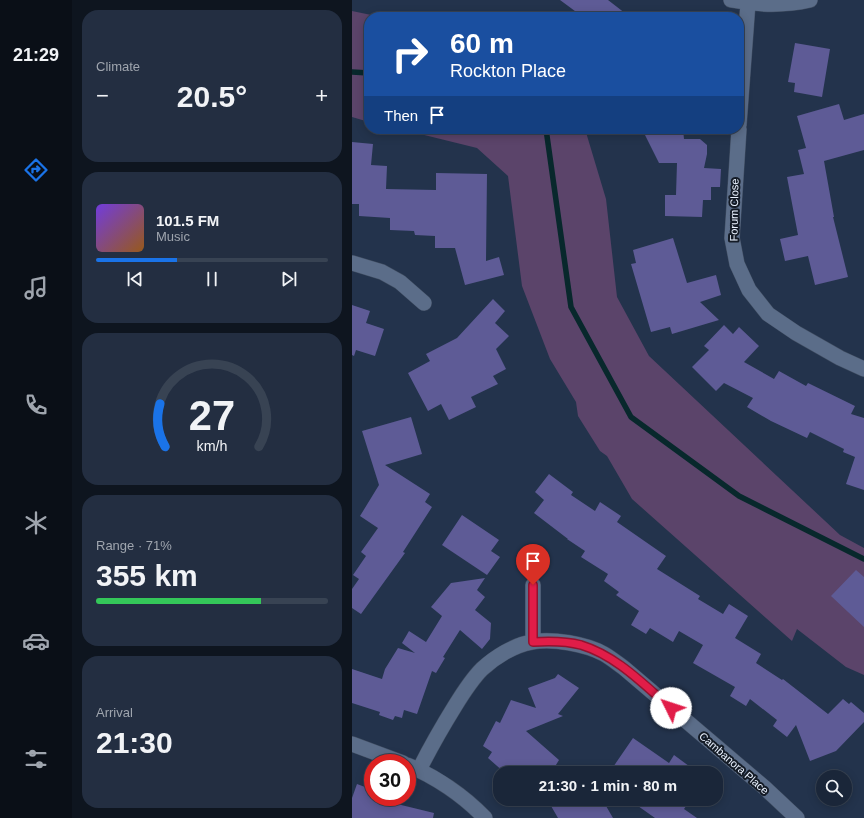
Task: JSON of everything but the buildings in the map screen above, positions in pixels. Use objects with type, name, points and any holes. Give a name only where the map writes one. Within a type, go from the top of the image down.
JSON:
[{"type":"street","points":[[731,0],[748,3],[776,4],[810,0]]},
{"type":"street","points":[[744,57],[748,3]]},
{"type":"street","name":"Forum Close","points":[[739,134],[732,238],[737,264],[749,290],[768,314],[790,329],[840,358],[864,369]]},
{"type":"street","points":[[352,263],[382,272],[400,282],[424,302]]},
{"type":"street","points":[[533,585],[533,642]]},
{"type":"street","name":"Cambanora Place","points":[[416,763],[435,738],[472,680],[482,669],[496,658],[513,648],[533,642],[552,641],[581,645],[603,654],[624,668],[765,788],[797,818]]},
{"type":"street","points":[[352,744],[378,754]]},
{"type":"street","points":[[416,769],[453,791],[485,818]]},
{"type":"shaded area","points":[[352,11],[364,13],[364,121],[352,117]]},
{"type":"shaded area","points":[[420,134],[586,134],[606,199],[617,297],[649,356],[840,535],[864,548],[864,675],[846,667],[797,629],[792,641],[632,499],[607,456],[600,451],[578,416],[576,402],[550,359],[522,286],[508,176],[477,148]]},
{"type":"waterway","points":[[352,72],[364,73]]},
{"type":"waterway","points":[[547,134],[571,307],[631,417],[739,496],[864,559]]},
{"type":"route","points":[[533,585],[533,642],[552,641],[581,645],[603,654],[624,668],[671,708]]}]
